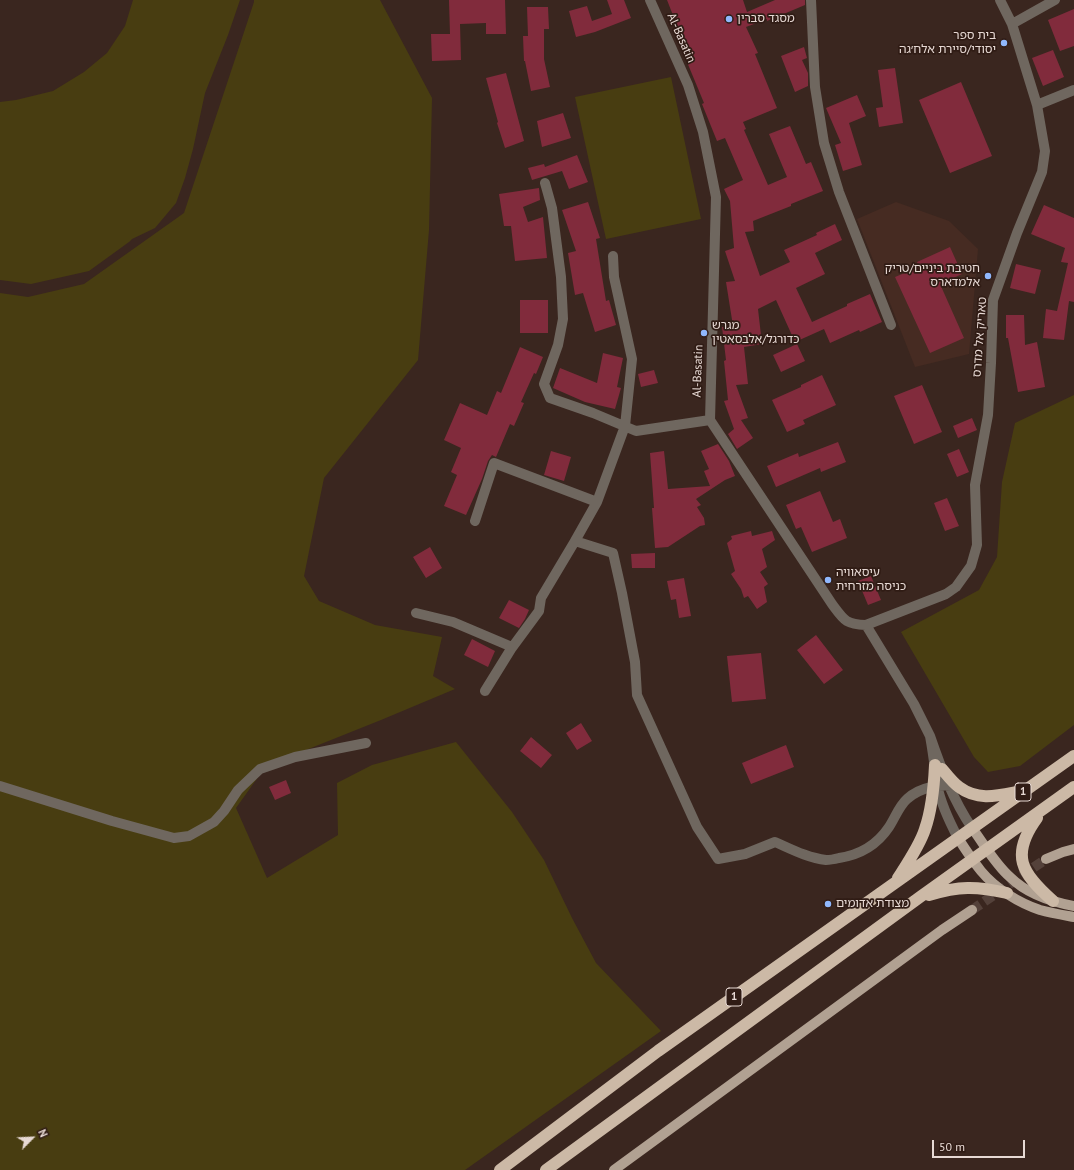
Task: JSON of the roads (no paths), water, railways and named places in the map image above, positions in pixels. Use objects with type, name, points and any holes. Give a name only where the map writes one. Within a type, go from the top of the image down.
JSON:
[{"type":"highway","name":"1","points":[[500,1170],[658,1051],[1074,756]]},
{"type":"highway","points":[[893,884],[911,857],[925,830],[938,767]]},
{"type":"highway","points":[[938,767],[954,786],[975,795],[991,797],[1027,790]]},
{"type":"highway","name":"1","points":[[546,1170],[920,897],[1074,788]]},
{"type":"highway","points":[[1042,811],[1032,825],[1023,843],[1021,853],[1025,870],[1030,879],[1053,901]]},
{"type":"highway","points":[[920,897],[945,890],[964,887],[990,889],[1007,893]]},
{"type":"main road","points":[[972,828],[1010,878],[1035,894],[1053,901],[1074,906]]},
{"type":"main road","points":[[958,838],[973,860],[993,884],[1040,910],[1074,917]]},
{"type":"main road","points":[[1046,859],[1074,849]]},
{"type":"main road","points":[[614,1170],[929,939],[972,910]]},
{"type":"street","name":"Al-Basatin","points":[[650,0],[688,85],[703,132],[716,198],[710,420]]},
{"type":"street","points":[[811,0],[815,87],[824,143],[839,192],[891,325]]},
{"type":"street","name":"טאריק אל מדרס","points":[[866,625],[946,594],[956,587],[971,566],[977,546],[975,485],[988,415],[993,300],[1016,233],[1042,172],[1045,151],[1036,105],[1012,24],[1000,0]]},
{"type":"street","points":[[1012,24],[1055,0]]},
{"type":"street","points":[[1036,105],[1074,90]]},
{"type":"street","points":[[545,183],[552,208],[560,269],[563,319],[558,345],[544,384],[550,398],[636,431],[710,420],[843,620],[853,624],[866,625],[923,720],[930,736],[938,767]]},
{"type":"street","points":[[485,691],[512,647],[539,611],[541,598],[597,502],[625,426],[632,359],[614,277],[613,256]]},
{"type":"street","points":[[475,521],[494,463],[597,502]]},
{"type":"street","points":[[575,541],[613,553],[622,593],[634,662],[637,695],[697,827],[718,860],[745,854],[775,842],[806,855],[827,860],[849,857],[868,848],[882,836],[905,800],[913,793],[935,787],[954,786],[963,816],[972,828]]},
{"type":"street","points":[[416,613],[453,622],[512,647]]},
{"type":"street","points":[[0,786],[112,821],[174,838],[189,836],[214,822],[224,811],[238,790],[260,769],[295,758],[366,743]]},
{"type":"street","points":[[935,787],[947,817],[958,838]]},
{"type":"tunnel","points":[[972,910],[1046,859]]},
{"type":"place","name":"מסגד סברין","points":[[729,19]]},
{"type":"place","name":"בית ספר יסודי/סיירת אלח׳גה","points":[[1004,43]]},
{"type":"place","name":"חטיבת ביניים/טריק אלמדארס","points":[[988,276]]},
{"type":"place","name":"מגרש כדורגל/אלבסאטין","points":[[704,333]]},
{"type":"place","name":"עיסאוויה כניסה מזרחית","points":[[828,580]]},
{"type":"place","name":"מצודת אדומים","points":[[828,904]]}]
